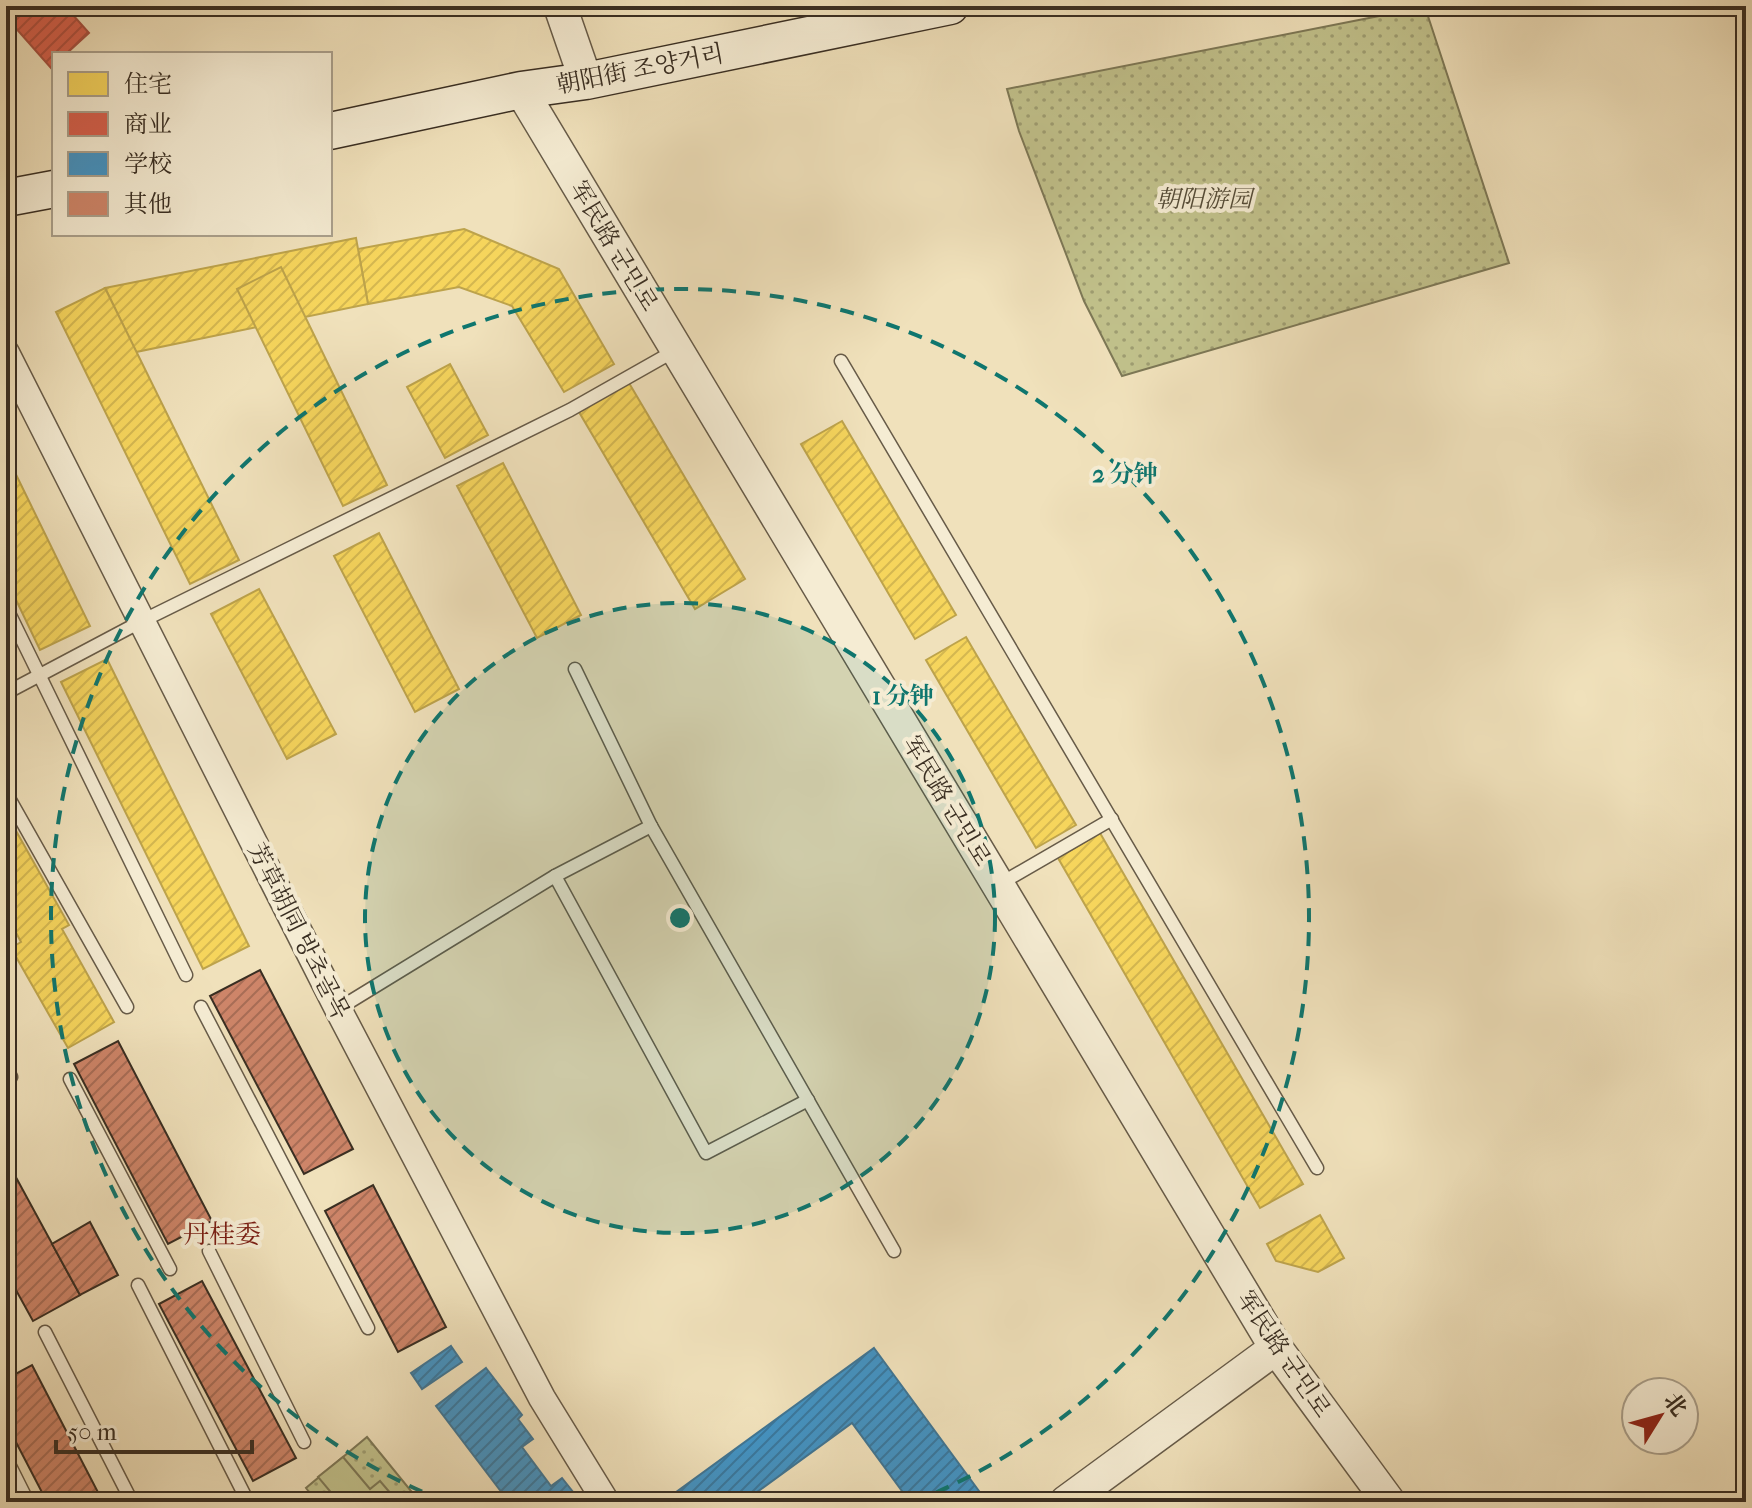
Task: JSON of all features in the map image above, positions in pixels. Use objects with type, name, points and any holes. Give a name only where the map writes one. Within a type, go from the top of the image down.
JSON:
[{"type":"main road","name":"朝阳街 조양거리","points":[[332,131],[521,90],[586,81],[950,6]]},
{"type":"main road","points":[[6,198],[52,189]]},
{"type":"street","points":[[560,6],[586,81]]},
{"type":"street","name":"军民路 군민로","points":[[521,90],[1276,1348],[1389,1502]]},
{"type":"street","name":"芳草胡同 방초골목","points":[[6,353],[338,1009],[542,1398],[606,1502]]},
{"type":"street","points":[[1066,1502],[1276,1348]]},
{"type":"lane","points":[[6,693],[142,621],[570,410],[676,350]]},
{"type":"lane","points":[[841,361],[1317,1168]]},
{"type":"lane","points":[[6,607],[186,975]]},
{"type":"lane","points":[[575,669],[651,826],[894,1251]]},
{"type":"lane","points":[[6,793],[127,1007]]},
{"type":"lane","points":[[998,885],[1112,819]]},
{"type":"lane","points":[[338,1009],[555,876],[651,826]]},
{"type":"lane","points":[[555,876],[706,1153],[808,1100]]},
{"type":"lane","points":[[201,1007],[368,1328]]},
{"type":"lane","points":[[70,1079],[170,1269]]},
{"type":"lane","points":[[209,1251],[304,1442]]},
{"type":"lane","points":[[138,1285],[245,1496]]},
{"type":"lane","points":[[45,1332],[132,1502]]},
{"type":"lane","points":[[6,1458],[28,1502]]},
{"type":"green space","name":"朝阳游园","points":[[1425,7],[1509,263],[1122,376],[1084,301],[1019,131],[1007,89]]},
{"type":"green space","points":[[367,1437],[420,1502],[317,1502],[306,1488]]},
{"type":"green space","points":[[343,1457],[370,1489],[380,1481],[398,1502],[339,1502],[318,1477]]},
{"type":"building: 住宅","points":[[464,229],[559,269],[614,364],[564,392],[512,306],[459,287],[368,304],[358,249]]},
{"type":"building: 住宅","points":[[356,238],[368,304],[136,352],[105,288]]},
{"type":"building: 住宅","points":[[281,267],[387,485],[343,506],[237,289]]},
{"type":"building: 住宅","points":[[105,288],[239,560],[190,584],[56,312]]},
{"type":"building: 住宅","points":[[450,364],[488,435],[445,458],[407,387]]},
{"type":"building: 住宅","points":[[629,383],[745,579],[695,609],[579,412]]},
{"type":"building: 住宅","points":[[842,421],[956,615],[915,639],[801,444]]},
{"type":"building: 住宅","points":[[6,454],[90,626],[40,650],[6,579]]},
{"type":"building: 住宅","points":[[503,463],[581,615],[537,638],[457,486]]},
{"type":"building: 住宅","points":[[379,533],[459,689],[415,712],[334,556]]},
{"type":"building: 住宅","points":[[259,589],[336,734],[287,759],[211,614]]},
{"type":"building: 住宅","points":[[966,637],[1076,825],[1036,848],[926,660]]},
{"type":"building: 住宅","points":[[107,659],[249,946],[203,969],[61,682]]},
{"type":"building: 住宅","points":[[6,813],[69,925],[62,929],[114,1022],[68,1048],[11,948],[21,942],[6,914]]},
{"type":"building: 住宅","points":[[1100,833],[1303,1184],[1260,1208],[1058,858]]},
{"type":"building: 住宅","points":[[1320,1215],[1344,1258],[1318,1272],[1276,1261],[1267,1244]]},
{"type":"building: 商业","points":[[6,6],[65,6],[89,33],[68,52],[52,52],[51,68],[6,17]]},
{"type":"building: 学校","points":[[451,1346],[462,1362],[422,1389],[411,1373]]},
{"type":"building: 学校","points":[[874,1348],[987,1502],[910,1502],[852,1423],[753,1495],[758,1502],[671,1502],[668,1498]]},
{"type":"building: 学校","points":[[486,1368],[522,1415],[518,1419],[533,1439],[522,1447],[551,1486],[562,1478],[581,1502],[509,1502],[436,1406]]},
{"type":"building: 其他","points":[[260,970],[353,1149],[304,1174],[210,996]]},
{"type":"building: 其他","points":[[118,1041],[212,1221],[168,1244],[74,1064]]},
{"type":"building: 其他","points":[[6,1159],[80,1295],[33,1321],[6,1272]]},
{"type":"building: 其他","points":[[373,1185],[446,1327],[398,1352],[325,1211]]},
{"type":"building: 其他","points":[[90,1222],[118,1275],[80,1295],[52,1244]]},
{"type":"building: 其他","points":[[202,1281],[296,1458],[253,1481],[159,1304]]},
{"type":"building: 其他","points":[[32,1365],[103,1502],[47,1502],[6,1423],[6,1379]]},
{"type":"district","name":"丹桂委","points":[[222,1234]]}]
